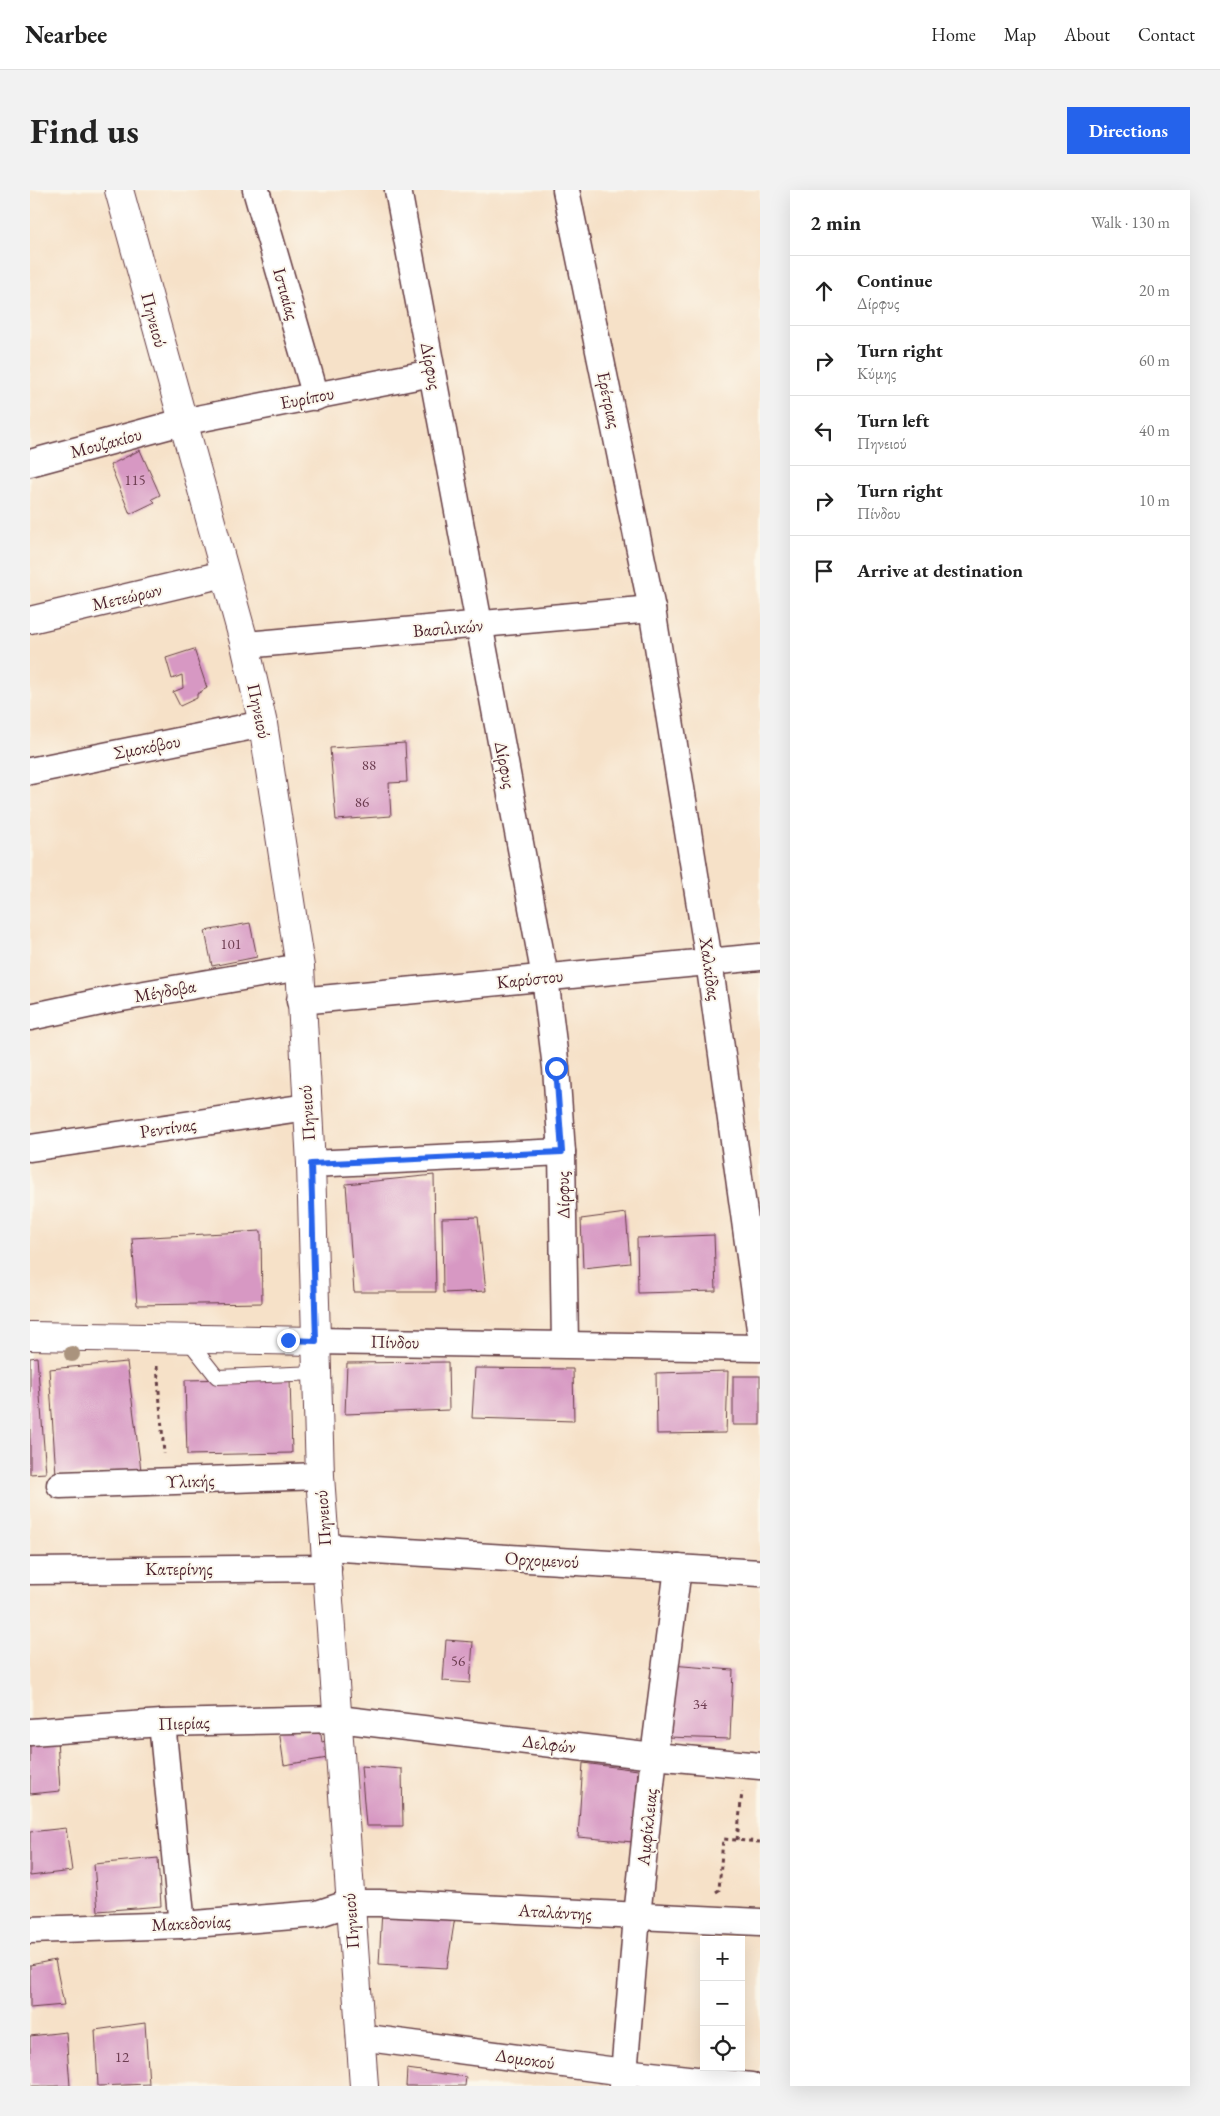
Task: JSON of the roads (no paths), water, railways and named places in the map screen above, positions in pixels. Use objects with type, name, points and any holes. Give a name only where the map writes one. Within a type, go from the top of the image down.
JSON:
[{"type":"main road","name":"Πηνειού","points":[[119,190],[245,646],[263,724],[300,967],[300,1001],[311,1164],[320,1476],[364,2086]]},
{"type":"main road","name":"Πίνδου","points":[[30,1336],[316,1341]]},
{"type":"street","name":"Ιστιαίας","points":[[256,190],[316,397]]},
{"type":"street","name":"Δίρφυς","points":[[398,190],[545,977],[556,1068],[562,1152],[565,1344]]},
{"type":"street","name":"Ερέτριας","points":[[566,190],[652,609]]},
{"type":"street","name":"Ευρίπου","points":[[182,422],[432,373]]},
{"type":"street","name":"Μουζακίου","points":[[30,463],[182,422]]},
{"type":"street","name":"Μετεώρων","points":[[30,620],[224,574]]},
{"type":"street","name":"Βασιλικών","points":[[245,646],[652,609]]},
{"type":"street","name":"Χαλκίδας","points":[[652,609],[709,961],[760,1330]]},
{"type":"street","name":"Σμοκόβου","points":[[30,771],[263,724]]},
{"type":"street","name":"Καρύστου","points":[[300,1001],[760,957]]},
{"type":"street","name":"Μέγδοβα","points":[[30,1017],[110,1000],[300,967]]},
{"type":"street","name":"Ρεντίνας","points":[[30,1148],[307,1107]]},
{"type":"street","points":[[311,1164],[562,1152]]},
{"type":"street","name":"Πίνδου","points":[[316,1341],[760,1348]]},
{"type":"street","name":"Υλικής","points":[[60,1485],[320,1476]]},
{"type":"street","name":"Ορχομενού","points":[[326,1558],[678,1568],[760,1573]]},
{"type":"street","name":"Κατερίνης","points":[[30,1571],[326,1558]]},
{"type":"street","name":"Αμφίκλειας","points":[[623,2079],[637,1916],[654,1756],[678,1568]]},
{"type":"street","name":"Πιερίας","points":[[30,1732],[162,1723],[338,1719]]},
{"type":"street","name":"Δελφών","points":[[338,1719],[654,1756],[752,1765]]},
{"type":"street","points":[[162,1723],[182,1925]]},
{"type":"street","name":"Αταλάντης","points":[[350,1903],[760,1922]]},
{"type":"street","name":"Μακεδονίας","points":[[30,1930],[182,1925],[317,1914],[350,1903]]},
{"type":"street","name":"Δομοκού","points":[[360,2037],[623,2079],[751,2086]]},
{"type":"lane","points":[[187,1339],[217,1377],[317,1373]]}]
